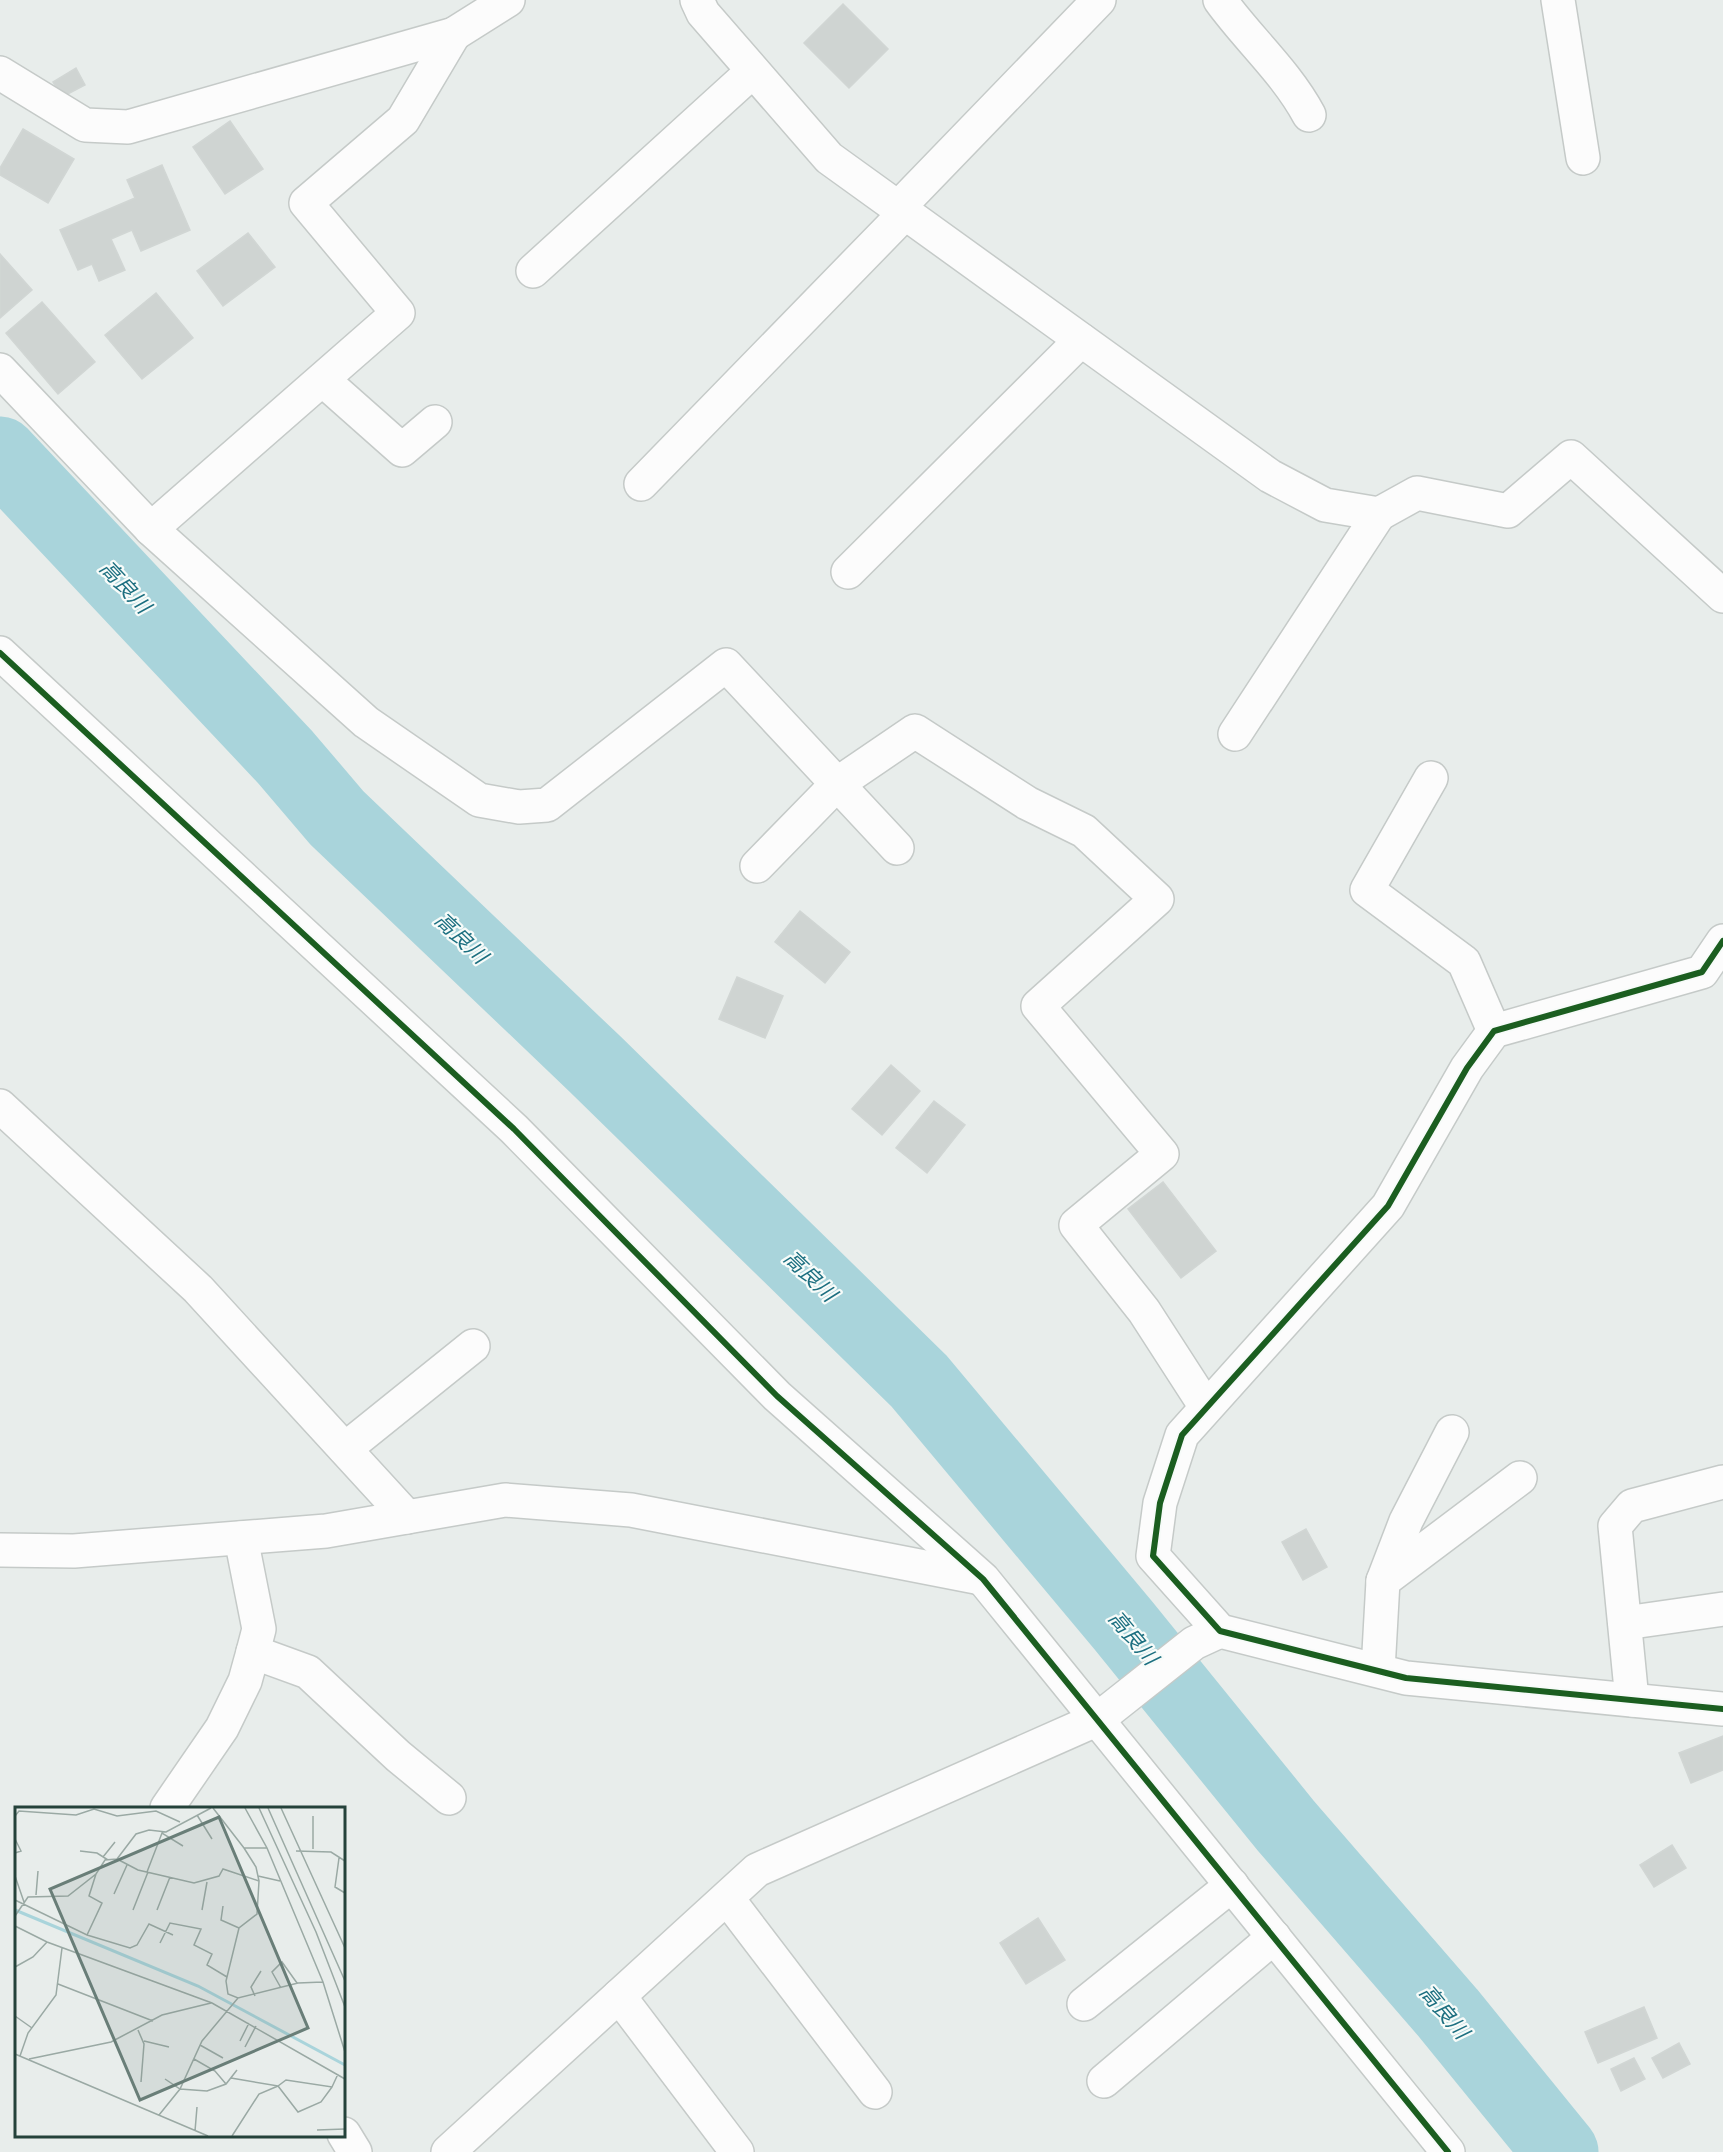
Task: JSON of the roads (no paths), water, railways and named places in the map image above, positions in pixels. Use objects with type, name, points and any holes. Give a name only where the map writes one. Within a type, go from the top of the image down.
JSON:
[{"type":"street","points":[[0,73],[85,125],[128,127],[454,34],[508,0]]},
{"type":"street","points":[[697,0],[703,13],[829,158],[1269,476],[1325,505],[1379,514]]},
{"type":"street","points":[[640,484],[1099,0]]},
{"type":"street","points":[[1220,0],[1239,26],[1298,94],[1309,115]]},
{"type":"street","points":[[1558,0],[1583,158]]},
{"type":"street","points":[[151,529],[398,312],[306,203],[403,120],[454,34]]},
{"type":"street","points":[[533,270],[753,70]]},
{"type":"street","points":[[848,572],[1081,340]]},
{"type":"street","points":[[0,370],[151,529],[366,722],[479,800],[519,807],[547,805],[726,665],[897,848]]},
{"type":"street","points":[[323,380],[402,450],[435,422]]},
{"type":"street","points":[[1235,734],[1379,514],[1417,493],[1508,511],[1571,457],[1723,596]]},
{"type":"street","points":[[0,653],[514,1129],[777,1396],[983,1579],[1107,1712],[1232,1885],[1448,2152]]},
{"type":"street","points":[[757,866],[837,784],[915,731],[1027,803],[1084,831],[1157,899],[1038,1006],[1162,1154],[1076,1226],[1144,1311],[1206,1407]]},
{"type":"street","points":[[1431,778],[1367,890],[1464,962],[1494,1031]]},
{"type":"street","points":[[1723,941],[1702,972],[1494,1031],[1467,1068],[1388,1206],[1182,1435],[1160,1503],[1153,1556],[1207,1637],[1378,1670],[1406,1678],[1723,1709]]},
{"type":"street","points":[[0,1106],[198,1288],[407,1517]]},
{"type":"street","points":[[345,1449],[473,1346]]},
{"type":"street","points":[[1378,1670],[1383,1581],[1406,1521],[1452,1432]]},
{"type":"street","points":[[1383,1581],[1520,1478]]},
{"type":"street","points":[[1632,1701],[1616,1526],[1632,1506],[1723,1482]]},
{"type":"street","points":[[0,1550],[75,1551],[326,1531],[505,1500],[631,1510],[983,1579]]},
{"type":"street","points":[[168,1807],[222,1728],[245,1681],[253,1652],[259,1629],[242,1538]]},
{"type":"street","points":[[1625,1623],[1723,1609]]},
{"type":"street","points":[[448,2152],[757,1870],[1107,1712],[1207,1637]]},
{"type":"street","points":[[253,1652],[308,1672],[398,1756],[449,1798]]},
{"type":"street","points":[[1084,2004],[1232,1885]]},
{"type":"street","points":[[727,1898],[875,2092]]},
{"type":"street","points":[[1104,2081],[1274,1937]]},
{"type":"street","points":[[619,1996],[737,2152]]},
{"type":"street","points":[[345,2136],[355,2152]]},
{"type":"waterway","name":"高良川","points":[[0,454],[285,757],[337,818],[595,1064],[919,1381],[1123,1625],[1286,1826],[1448,2013],[1561,2152]]}]
